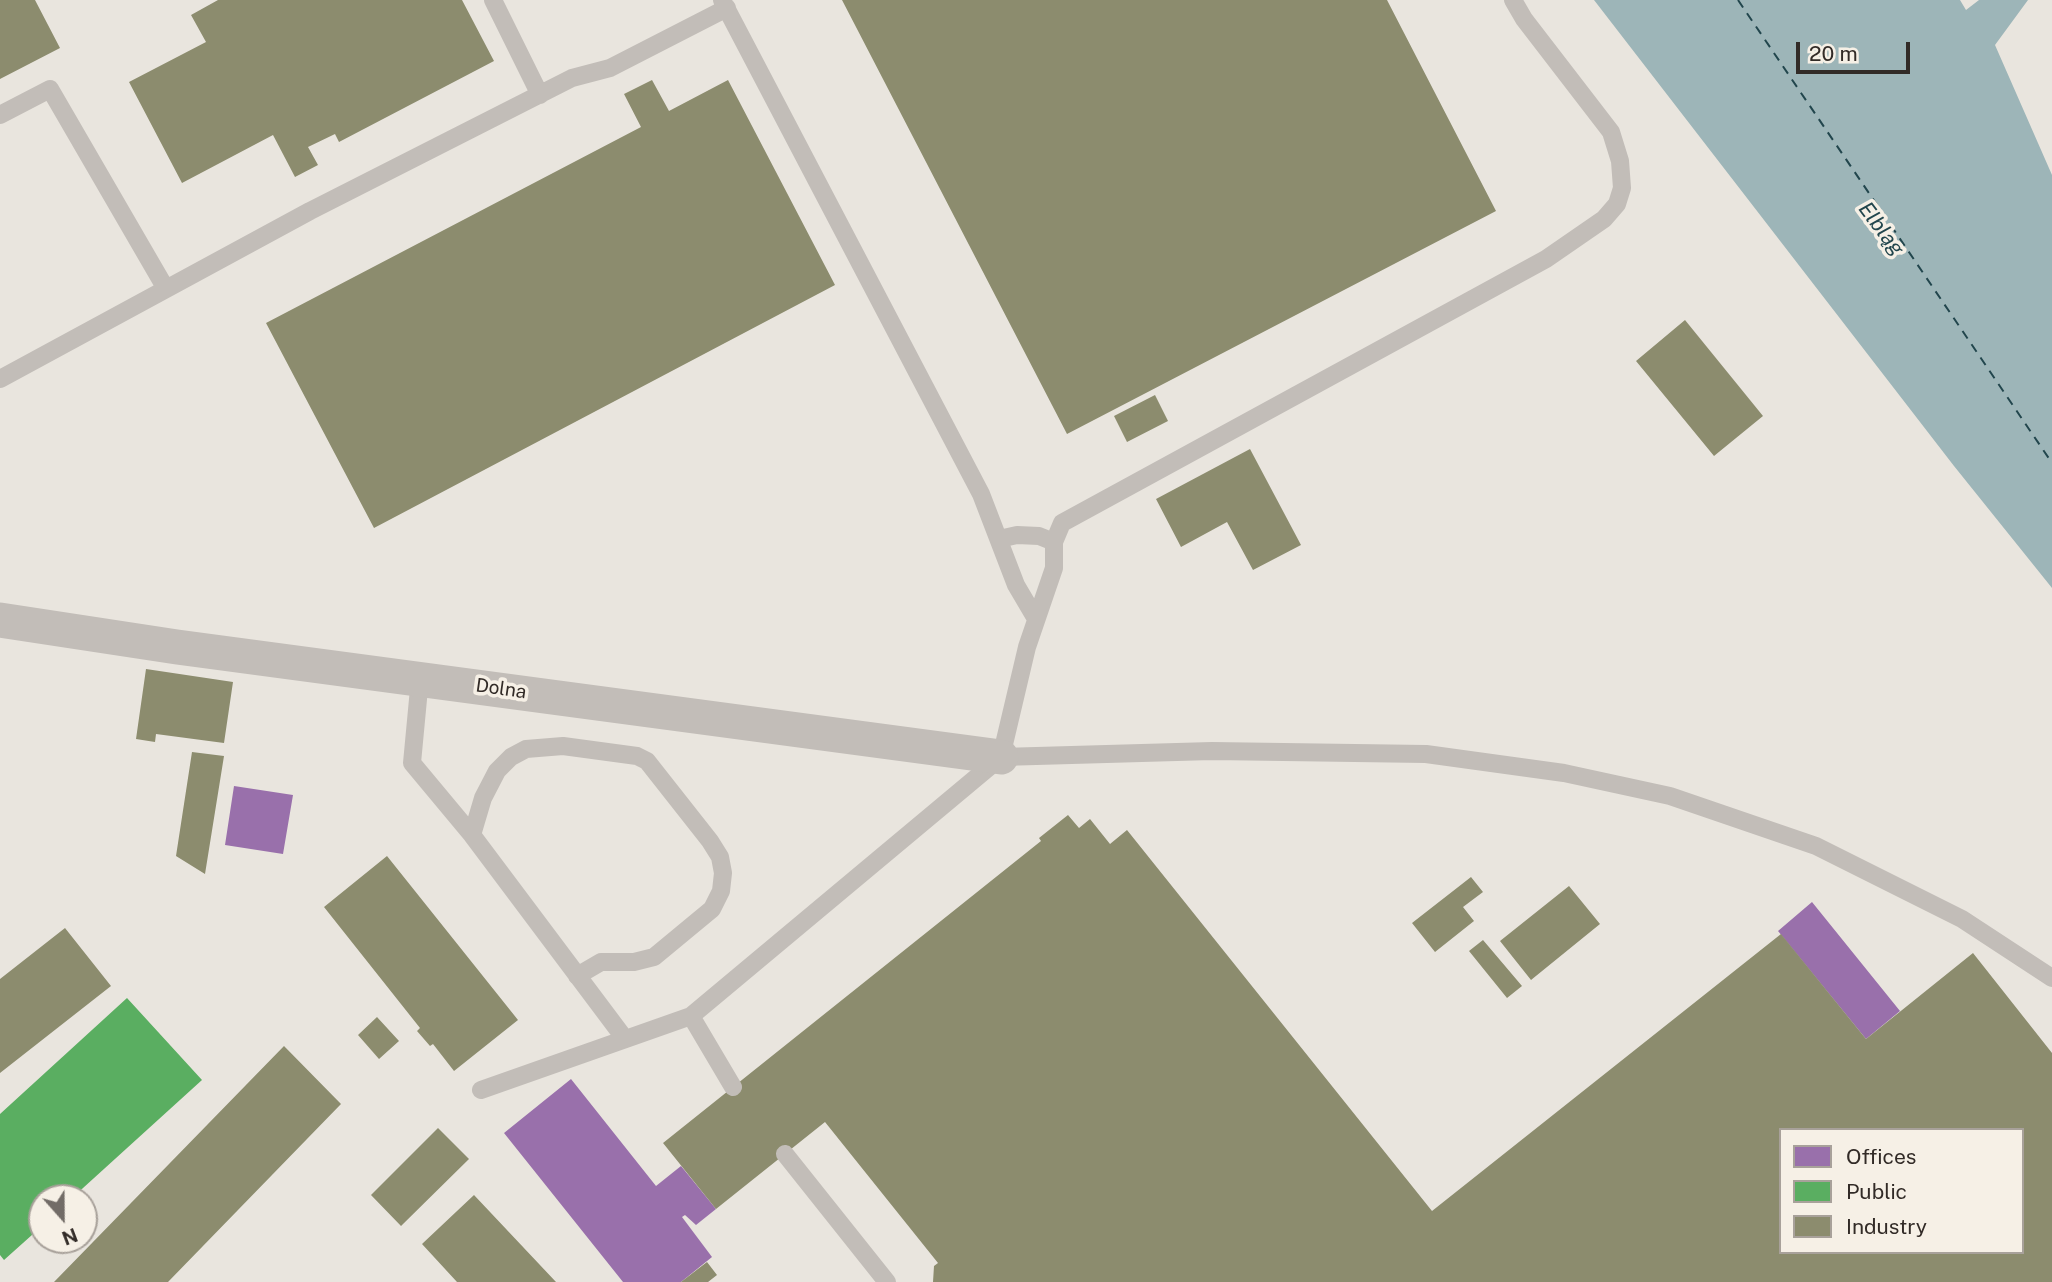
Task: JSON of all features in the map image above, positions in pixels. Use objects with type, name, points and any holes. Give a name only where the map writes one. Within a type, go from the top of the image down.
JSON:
[{"type":"street","name":"Dolna","points":[[0,620],[1001,757]]},
{"type":"lane","points":[[493,0],[540,95]]},
{"type":"lane","points":[[481,1090],[691,1016],[1001,757],[1036,619],[1055,568],[1054,542],[1062,523],[1545,258],[1610,212],[1622,188],[1620,161],[1611,132],[1524,19],[1513,0]]},
{"type":"lane","points":[[0,379],[166,289],[572,78],[610,68],[724,4],[981,494],[1016,585],[1036,619]]},
{"type":"lane","points":[[0,115],[50,89],[166,289]]},
{"type":"lane","points":[[999,539],[1017,535],[1039,536],[1054,542]]},
{"type":"lane","points":[[419,678],[412,763],[472,835],[625,1039]]},
{"type":"lane","points":[[472,835],[483,798],[497,771],[511,757],[526,749],[563,746],[637,756],[647,761],[710,841],[720,857],[723,873],[721,891],[712,909],[654,957],[634,962],[601,962],[577,976]]},
{"type":"lane","points":[[1001,757],[1212,751],[1426,754],[1564,774],[1671,796],[1816,846],[1962,919],[2052,978]]},
{"type":"lane","points":[[691,1016],[733,1087]]},
{"type":"lane","points":[[785,1154],[887,1282]]},
{"type":"water","name":"Elbląg","points":[[1594,0],[1960,0],[1966,10],[1979,0],[2028,0],[1995,45],[2052,175],[2052,588],[1954,466]]},
{"type":"building: Offices","points":[[234,786],[293,795],[283,854],[225,845]]},
{"type":"building: Offices","points":[[1812,902],[1900,1011],[1866,1039],[1778,931]]},
{"type":"building: Offices","points":[[571,1079],[656,1186],[681,1166],[716,1209],[696,1225],[685,1215],[682,1217],[712,1257],[681,1282],[623,1282],[504,1133]]},
{"type":"building: Public","points":[[127,998],[202,1080],[87,1184],[28,1184],[28,1239],[4,1260],[0,1255],[0,1114]]},
{"type":"building: Industry","points":[[0,0],[35,0],[60,48],[0,79]]},
{"type":"building: Industry","points":[[218,0],[462,0],[494,61],[339,142],[335,134],[308,147],[318,165],[295,177],[273,135],[182,183],[129,82],[206,42],[191,15]]},
{"type":"building: Industry","points":[[842,0],[1387,0],[1496,211],[1067,434]]},
{"type":"building: Industry","points":[[652,80],[669,111],[728,80],[835,285],[374,528],[266,323],[641,127],[624,94]]},
{"type":"building: Industry","points":[[1685,320],[1763,416],[1714,456],[1636,361]]},
{"type":"building: Industry","points":[[1155,395],[1168,421],[1127,442],[1114,416]]},
{"type":"building: Industry","points":[[1250,449],[1301,545],[1253,570],[1227,522],[1181,547],[1156,499]]},
{"type":"building: Industry","points":[[146,669],[233,682],[224,743],[156,734],[155,742],[136,739]]},
{"type":"building: Industry","points":[[192,752],[224,756],[205,874],[176,856]]},
{"type":"building: Industry","points":[[1068,815],[1079,828],[1090,819],[1110,844],[1127,830],[1432,1211],[1781,934],[1866,1039],[1973,953],[2052,1053],[2052,1282],[933,1282],[934,1266],[938,1263],[825,1122],[716,1209],[663,1143],[1041,841],[1039,838]]},
{"type":"building: Industry","points":[[387,856],[518,1020],[454,1071],[433,1044],[430,1046],[417,1031],[420,1028],[324,907]]},
{"type":"building: Industry","points":[[1471,877],[1483,892],[1463,907],[1474,921],[1435,952],[1412,923]]},
{"type":"building: Industry","points":[[1569,886],[1600,924],[1531,980],[1500,941]]},
{"type":"building: Industry","points":[[65,928],[111,986],[0,1073],[0,979]]},
{"type":"building: Industry","points":[[1483,940],[1522,986],[1507,998],[1469,951]]},
{"type":"building: Industry","points":[[377,1017],[399,1041],[379,1059],[358,1035]]},
{"type":"building: Industry","points":[[284,1046],[341,1104],[168,1282],[54,1282],[81,1254],[98,1254],[98,1237]]},
{"type":"building: Industry","points":[[438,1128],[469,1159],[401,1226],[371,1195]]},
{"type":"building: Industry","points":[[474,1195],[556,1282],[457,1282],[422,1244]]},
{"type":"building: Industry","points":[[707,1262],[717,1275],[708,1282],[681,1282]]},
{"type":"ferry route","points":[[1738,0],[2052,463]]}]
